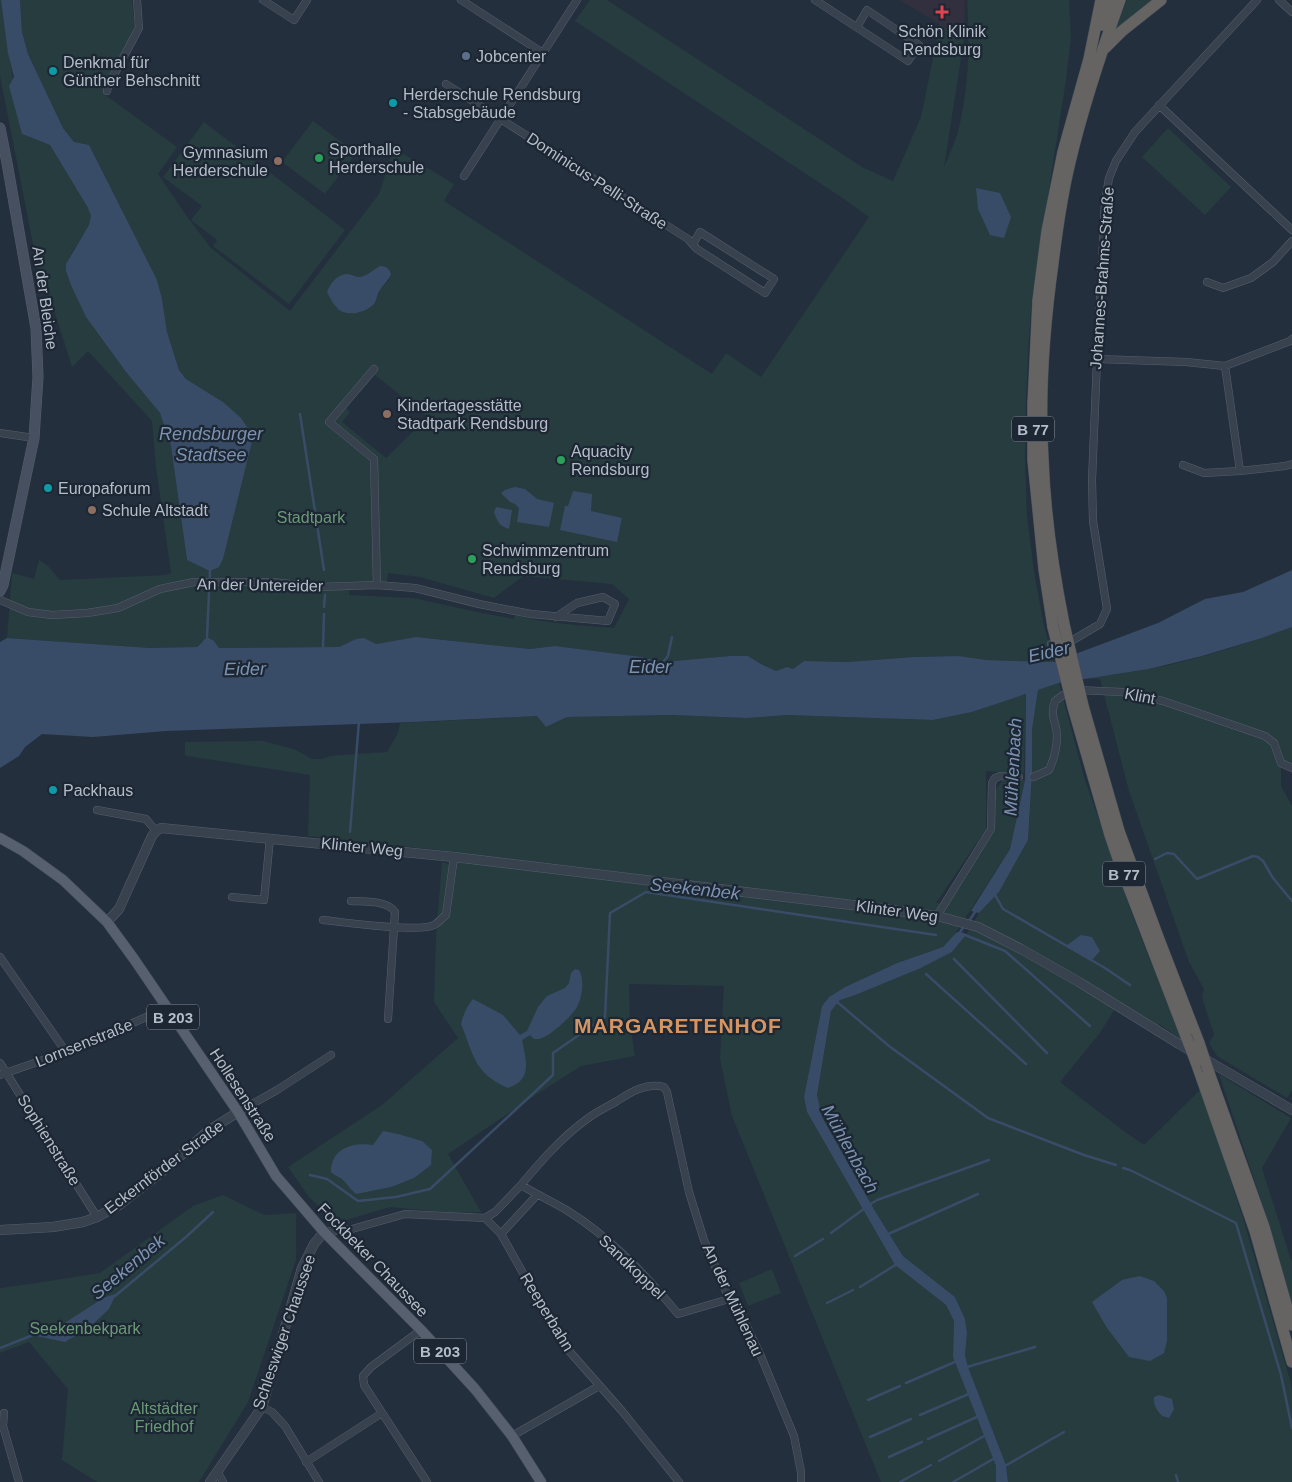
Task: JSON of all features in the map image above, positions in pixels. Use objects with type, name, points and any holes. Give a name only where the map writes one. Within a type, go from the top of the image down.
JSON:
[{"type":"highway","points":[[1089,59],[1101,0]]},
{"type":"highway","name":"B 77","points":[[1111,0],[1089,59],[1062,152],[1047,231],[1038,300],[1033,404],[1033,460],[1044,570],[1110,835],[1196,1062],[1254,1231],[1292,1362]]},
{"type":"highway","name":"B 77","points":[[1059,625],[1042,459],[1044,352],[1049,295],[1056,234],[1069,164],[1102,50],[1120,0]]},
{"type":"highway","points":[[1102,50],[1162,0]]},
{"type":"highway","name":"B 77","points":[[1078,707],[1119,831],[1264,1227],[1292,1325]]},
{"type":"main road","name":"An der Bleiche","points":[[0,128],[8,163],[36,328],[38,377],[34,438],[3,585],[0,591]]},
{"type":"main road","name":"Hollesenstraße","points":[[0,838],[23,851],[63,880],[107,922],[238,1112],[276,1176]]},
{"type":"main road","name":"Fockbeker Chaussee","points":[[276,1176],[324,1232],[421,1330],[476,1389],[512,1436],[542,1482]]},
{"type":"street","points":[[107,91],[139,28],[137,0]]},
{"type":"street","points":[[263,0],[294,20],[307,0]]},
{"type":"street","points":[[461,0],[543,53]]},
{"type":"street","points":[[464,176],[578,0]]},
{"type":"street","points":[[815,0],[856,27],[908,61],[919,45],[867,10],[856,27]]},
{"type":"street","name":"Johannes-Brahms-Straße","points":[[1051,644],[1073,640],[1100,624],[1107,609],[1093,521],[1092,480],[1105,202],[1109,178],[1116,160],[1134,132],[1257,0]]},
{"type":"street","points":[[1280,0],[1292,12]]},
{"type":"street","name":"Dominicus-Pelli-Straße","points":[[446,84],[688,239],[697,249],[765,293],[774,279],[700,232],[693,244]]},
{"type":"street","points":[[1159,105],[1292,230]]},
{"type":"street","points":[[1207,282],[1223,288],[1251,278],[1273,262],[1292,241]]},
{"type":"street","points":[[1097,359],[1170,361],[1225,366],[1291,341]]},
{"type":"street","points":[[1225,366],[1240,471]]},
{"type":"street","points":[[374,369],[329,422],[374,458],[377,585]]},
{"type":"street","points":[[0,433],[34,438]]},
{"type":"street","points":[[1183,465],[1204,473],[1240,471],[1292,464]]},
{"type":"street","name":"An der Untereider","points":[[0,600],[28,612],[52,615],[87,613],[118,608],[160,589],[194,582],[272,582],[318,587],[377,585],[415,588],[479,604],[531,614],[608,621],[615,604],[603,597],[577,603],[556,616]]},
{"type":"street","name":"Klint","points":[[1033,777],[1049,770],[1054,759],[1057,734],[1051,711],[1054,701],[1077,690],[1122,692],[1163,701],[1265,736],[1274,743],[1281,763],[1292,768]]},
{"type":"street","points":[[937,916],[991,829],[992,783],[995,778],[1000,776],[1019,777]]},
{"type":"street","points":[[98,810],[146,819],[156,831],[150,839],[119,909],[107,922]]},
{"type":"street","name":"Klinter Weg","points":[[156,831],[161,828],[454,856],[937,916],[978,927],[1021,949],[1292,1110]]},
{"type":"street","points":[[232,896],[264,900],[270,838]]},
{"type":"street","points":[[323,920],[394,927],[419,928],[433,926],[446,915],[454,856]]},
{"type":"street","points":[[351,901],[389,906],[395,912],[388,1019]]},
{"type":"street","points":[[0,956],[66,1052]]},
{"type":"street","name":"Lornsenstraße","points":[[4,1074],[66,1052],[167,1008]]},
{"type":"street","points":[[238,1112],[277,1090],[331,1055]]},
{"type":"street","name":"Sophienstraße","points":[[0,1062],[4,1074],[97,1217]]},
{"type":"street","name":"An der Mühlenau","points":[[521,1185],[543,1159],[587,1119],[637,1089],[658,1085],[664,1087],[667,1092],[689,1192],[704,1240],[729,1299],[739,1310],[794,1436],[801,1472],[801,1482]]},
{"type":"street","name":"Eckernförder Straße","points":[[0,1230],[53,1227],[83,1222],[97,1217],[118,1205],[168,1167],[208,1131],[238,1112]]},
{"type":"street","points":[[324,1232],[352,1229],[405,1214],[486,1218],[495,1212],[521,1185]]},
{"type":"street","name":"Sandkoppel","points":[[521,1185],[568,1212],[617,1248],[649,1279],[678,1314],[729,1299]]},
{"type":"street","points":[[501,1234],[537,1194]]},
{"type":"street","name":"Reeperbahn","points":[[486,1218],[501,1234],[563,1344],[634,1426],[679,1482]]},
{"type":"street","name":"Schleswiger Chaussee","points":[[210,1482],[262,1407],[302,1268],[314,1244],[324,1232]]},
{"type":"street","points":[[421,1330],[371,1367],[363,1376],[364,1385],[427,1482]]},
{"type":"street","points":[[512,1436],[599,1386]]},
{"type":"street","points":[[262,1407],[272,1412],[286,1426],[319,1482]]},
{"type":"street","points":[[4,1412],[1,1427],[20,1482]]},
{"type":"street","points":[[306,1462],[382,1413]]},
{"type":"street","points":[[217,1471],[223,1482]]},
{"type":"shaded area","name":"Schön Klinik Rendsburg","points":[[900,0],[965,0],[964,39],[940,24]]},
{"type":"green space","name":"Stadtpark","points":[[1,0],[22,134],[50,145],[91,214],[88,228],[70,256],[66,271],[86,317],[126,372],[160,413],[171,446],[187,560],[223,559],[252,442],[251,433],[223,402],[186,379],[179,370],[167,332],[162,299],[74,142],[63,128],[28,54],[22,32],[20,0],[132,0],[135,29],[104,94],[177,147],[158,174],[188,218],[211,248],[290,311],[379,194],[394,148],[454,184],[444,201],[712,374],[726,353],[761,377],[869,217],[575,21],[590,0],[607,0],[862,167],[893,181],[921,117],[940,24],[964,39],[944,167],[959,129],[963,108],[967,77],[967,0],[1069,0],[1071,37],[1032,298],[1026,402],[1027,516],[1044,626],[1054,662],[986,660],[959,656],[914,657],[847,662],[804,661],[793,669],[787,667],[776,671],[748,656],[663,662],[642,657],[555,646],[530,649],[416,637],[376,644],[356,639],[339,647],[219,648],[214,641],[202,641],[197,647],[150,648],[7,638],[12,573],[34,579],[39,560],[48,566],[60,580],[166,575],[171,573],[156,466],[152,421],[88,351],[72,367],[43,275],[38,269],[0,76]],"holes":[[[380,266],[387,268],[391,274],[389,280],[380,290],[375,303],[337,277],[346,275],[361,277]],[[375,375],[428,417],[386,458],[342,422],[350,412],[346,408]],[[388,573],[420,577],[494,598],[523,576],[612,584],[629,599],[614,628],[552,622],[515,615],[514,619],[413,598],[349,595],[349,583],[387,582]]]},
{"type":"green space","points":[[1127,0],[1155,0],[1113,36]]},
{"type":"green space","name":"Sporthalle Herderschule","points":[[313,121],[356,153],[325,194],[282,162]]},
{"type":"green space","points":[[204,122],[345,230],[289,304],[213,246],[217,240],[191,220],[202,206],[163,177]]},
{"type":"green space","points":[[1168,128],[1231,187],[1205,215],[1142,157]]},
{"type":"green space","points":[[1292,627],[1292,768],[1281,764],[1281,786],[1292,806],[1292,1090],[1287,1098],[1217,1056],[1209,1043],[1214,1035],[1202,997],[1204,989],[1189,962],[1129,791],[1100,679],[1084,678],[1141,670],[1185,661]]},
{"type":"green space","points":[[1059,683],[1084,777],[1132,914],[1181,1039],[1159,1024],[1165,1041],[1114,1010],[1100,1033],[1060,1082],[1144,1145],[1201,1089],[1243,1218],[1290,1380],[1292,1390],[1292,1482],[1008,1482],[1006,1465],[968,1367],[965,1355],[967,1333],[965,1319],[955,1297],[903,1256],[875,1211],[822,1117],[817,1095],[831,1011],[840,1000],[921,968],[952,952],[966,935],[979,913],[999,892],[1028,840],[1032,777],[1032,730],[1038,690]]},
{"type":"green space","points":[[1026,694],[1024,773],[986,771],[986,829],[936,903],[947,905],[994,831],[995,791],[1002,781],[1025,780],[1010,849],[953,937],[943,947],[897,963],[845,987],[829,997],[822,1006],[804,1097],[807,1112],[895,1265],[946,1305],[954,1321],[953,1357],[996,1466],[996,1482],[881,1482],[732,1116],[720,1059],[724,986],[629,984],[630,1025],[635,1056],[581,1066],[448,1154],[481,1212],[454,1213],[390,1207],[336,1223],[309,1197],[288,1167],[382,1105],[458,1038],[434,1002],[436,936],[442,862],[456,866],[456,852],[308,836],[310,775],[187,756],[185,755],[185,742],[263,741],[294,749],[312,759],[322,759],[330,756],[387,752],[398,733],[400,723],[538,716],[546,727],[567,717],[671,715],[747,718],[787,715],[933,720],[972,712]]},
{"type":"green space","points":[[1219,1074],[1291,1118],[1262,1168],[1292,1263],[1292,1305],[1268,1221]]},
{"type":"green space","points":[[223,1195],[264,1215],[296,1213],[296,1260],[248,1402],[199,1482],[97,1482],[62,1460],[68,1389],[29,1342],[0,1353],[0,1288],[100,1273],[193,1206]]},
{"type":"green space","points":[[772,1269],[781,1293],[748,1306],[739,1283]]},
{"type":"water","name":"Rendsburger Stadtsee","points":[[1,0],[20,0],[22,32],[28,54],[63,128],[74,142],[89,145],[157,280],[167,332],[179,370],[186,379],[223,402],[241,418],[251,433],[252,442],[223,559],[219,567],[210,571],[187,560],[171,446],[160,413],[126,372],[86,317],[71,285],[66,271],[66,264],[89,225],[91,216],[50,145],[22,134],[9,86],[14,77],[8,53]]},
{"type":"water","points":[[976,188],[1000,193],[1011,217],[1004,238],[990,235],[978,209]]},
{"type":"water","points":[[380,266],[387,268],[391,274],[379,292],[374,304],[366,310],[356,313],[346,313],[338,309],[327,292],[334,280],[343,274],[362,276]]},
{"type":"water","points":[[515,487],[525,489],[537,499],[554,503],[549,527],[517,522],[519,508],[501,493]]},
{"type":"water","points":[[573,491],[592,494],[591,511],[622,518],[617,542],[560,530],[565,506],[568,506]]},
{"type":"water","points":[[496,507],[512,510],[509,529],[497,521],[494,512]]},
{"type":"water","name":"Eider","points":[[1292,570],[1292,627],[1202,656],[1149,669],[1059,683],[1038,690],[1032,730],[1032,773],[1028,840],[999,892],[979,913],[971,911],[1010,849],[1025,780],[1026,694],[972,712],[933,720],[787,715],[747,718],[671,715],[567,717],[546,727],[537,716],[166,731],[93,737],[42,734],[25,747],[19,756],[0,768],[0,642],[7,638],[150,648],[197,647],[207,637],[214,641],[219,648],[339,647],[356,639],[364,638],[376,644],[416,637],[530,649],[555,646],[642,657],[663,662],[748,656],[776,671],[787,667],[793,669],[804,661],[847,662],[914,657],[959,656],[986,660],[1054,662],[1158,623],[1205,599],[1243,592]]},
{"type":"water","points":[[957,932],[966,935],[952,952],[921,968],[840,1000],[831,1011],[817,1095],[822,1117],[875,1211],[903,1256],[955,1297],[965,1319],[967,1333],[965,1355],[968,1367],[1006,1465],[1008,1482],[996,1482],[996,1466],[953,1357],[954,1321],[946,1305],[895,1265],[807,1112],[804,1097],[822,1006],[829,997],[845,987],[897,963],[943,947]]},
{"type":"water","points":[[1081,935],[1092,937],[1100,951],[1092,960],[1066,946]]},
{"type":"water","points":[[575,969],[579,970],[581,974],[582,984],[577,1007],[556,1029],[541,1039],[534,1039],[530,1035],[522,1040],[526,1068],[521,1080],[508,1088],[488,1076],[477,1062],[461,1024],[473,999],[503,1015],[520,1035],[527,1031],[538,1007],[547,996],[565,988],[569,983],[571,973]]},
{"type":"water","points":[[383,1131],[422,1141],[432,1150],[431,1165],[414,1178],[391,1187],[356,1194],[342,1179],[331,1172],[335,1157],[344,1148],[365,1144],[373,1145]]},
{"type":"water","points":[[1140,1276],[1154,1281],[1164,1291],[1167,1298],[1167,1341],[1164,1353],[1150,1361],[1129,1357],[1107,1328],[1092,1302],[1122,1280]]},
{"type":"water","points":[[116,1294],[109,1309],[90,1327],[65,1342],[31,1335],[63,1324],[105,1297]]},
{"type":"water","points":[[1159,1395],[1172,1399],[1174,1409],[1169,1418],[1162,1416],[1156,1407],[1154,1397]]},
{"type":"waterway","points":[[300,414],[324,570]]},
{"type":"waterway","points":[[207,637],[210,571]]},
{"type":"waterway","points":[[324,607],[325,595]]},
{"type":"waterway","points":[[323,647],[324,614]]},
{"type":"waterway","name":"Eider","points":[[663,662],[668,656],[672,637]]},
{"type":"waterway","points":[[350,832],[359,721]]},
{"type":"waterway","points":[[1155,859],[1167,853],[1174,854],[1197,879],[1253,856],[1258,857],[1263,861],[1273,878],[1292,901]]},
{"type":"waterway","name":"Seekenbek","points":[[310,1175],[327,1179],[358,1201],[396,1197],[430,1189],[553,1075],[553,1053],[605,1017],[610,913],[646,892],[936,935]]},
{"type":"waterway","points":[[994,893],[1003,909],[1105,968],[1130,985]]},
{"type":"waterway","name":"Mühlenbach","points":[[969,921],[977,909]]},
{"type":"waterway","name":"Mühlenbach","points":[[958,935],[965,925]]},
{"type":"waterway","points":[[960,933],[1005,951],[1090,1026]]},
{"type":"waterway","points":[[954,959],[1047,1053]]},
{"type":"waterway","points":[[926,974],[1026,1064]]},
{"type":"waterway","points":[[836,1001],[889,1046],[988,1118],[1084,1155],[1116,1165]]},
{"type":"waterway","points":[[869,1205],[877,1200],[989,1160]]},
{"type":"waterway","points":[[1123,1168],[1236,1223],[1281,1375],[1292,1428]]},
{"type":"waterway","points":[[886,1235],[978,1194]]},
{"type":"waterway","points":[[831,1233],[865,1208]]},
{"type":"waterway","name":"Seekenbek","points":[[115,1296],[213,1212]]},
{"type":"waterway","points":[[795,1256],[823,1239]]},
{"type":"waterway","points":[[860,1287],[897,1264]]},
{"type":"waterway","points":[[827,1303],[853,1290]]},
{"type":"waterway","name":"Seekenbek","points":[[0,1348],[33,1335]]},
{"type":"waterway","points":[[967,1367],[1035,1347]]},
{"type":"waterway","points":[[906,1383],[957,1361]]},
{"type":"waterway","points":[[868,1400],[900,1386]]},
{"type":"waterway","points":[[920,1415],[971,1393]]},
{"type":"waterway","points":[[928,1439],[979,1416]]},
{"type":"waterway","points":[[870,1437],[911,1419]]},
{"type":"waterway","points":[[1005,1466],[1064,1432]]},
{"type":"waterway","points":[[939,1461],[986,1435]]},
{"type":"waterway","points":[[889,1457],[922,1442]]},
{"type":"waterway","points":[[953,1482],[995,1458]]},
{"type":"waterway","points":[[900,1482],[931,1465]]},
{"type":"waterway","points":[[1176,1475],[1178,1482]]},
{"type":"place","name":"Schön Klinik Rendsburg","points":[[942,12]]},
{"type":"place","name":"Jobcenter","points":[[466,56]]},
{"type":"place","name":"Denkmal für Günther Behschnitt","points":[[53,71]]},
{"type":"place","name":"Herderschule Rendsburg - Stabsgebäude","points":[[393,103]]},
{"type":"place","name":"Sporthalle Herderschule","points":[[319,158]]},
{"type":"place","name":"Gymnasium Herderschule","points":[[278,161]]},
{"type":"place","name":"Kindertagesstätte Stadtpark Rendsburg","points":[[387,414]]},
{"type":"place","name":"Aquacity Rendsburg","points":[[561,460]]},
{"type":"place","name":"Europaforum","points":[[48,488]]},
{"type":"place","name":"Schule Altstadt","points":[[92,510]]},
{"type":"place","name":"Schwimmzentrum Rendsburg","points":[[472,559]]},
{"type":"place","name":"Packhaus","points":[[53,790]]},
{"type":"district","name":"MARGARETENHOF","points":[[678,1025]]},
{"type":"park label","name":"Seekenbekpark","points":[[85,1328]]},
{"type":"park label","name":"Altstädter Friedhof","points":[[164,1417]]}]
